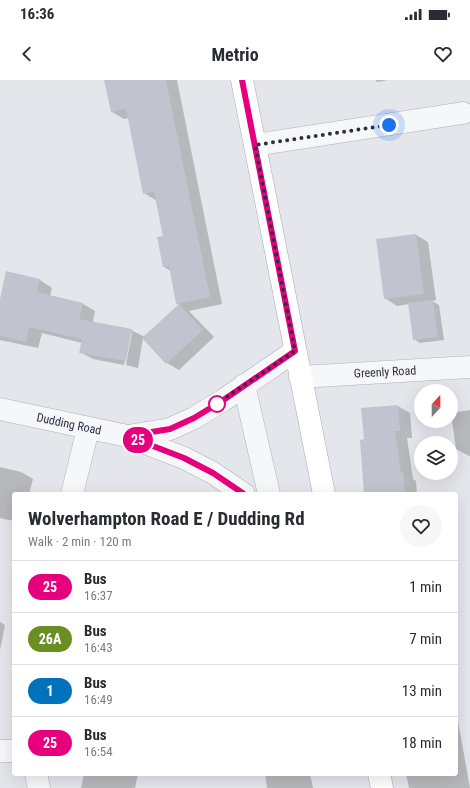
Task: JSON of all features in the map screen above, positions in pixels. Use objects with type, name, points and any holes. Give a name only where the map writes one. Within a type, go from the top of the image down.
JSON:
[{"type":"main road","points":[[242,80],[324,492]]},
{"type":"main road","points":[[379,776],[382,788]]},
{"type":"street","points":[[255,145],[463,113]]},
{"type":"street","points":[[127,436],[170,429],[194,418],[295,351]]},
{"type":"street","name":"Greenly Road","points":[[300,377],[470,367]]},
{"type":"street","points":[[244,385],[269,492]]},
{"type":"street","name":"Dudding Road","points":[[0,409],[127,436],[184,458],[213,473],[241,492]]},
{"type":"street","points":[[72,492],[88,428]]},
{"type":"street","points":[[0,751],[12,751]]},
{"type":"street","points":[[36,776],[39,788]]},
{"type":"building","points":[[104,80],[166,80],[210,297],[176,304],[169,266],[163,267],[157,237],[163,236],[154,192],[143,194],[126,109],[111,112]]},
{"type":"building","points":[[416,234],[424,294],[384,299],[376,239]]},
{"type":"building","points":[[6,271],[40,279],[37,292],[83,303],[79,319],[132,329],[126,361],[79,353],[82,339],[29,327],[26,342],[0,336],[0,299]]},
{"type":"building","points":[[433,300],[438,337],[413,340],[408,303]]},
{"type":"building","points":[[179,304],[203,330],[166,364],[142,338]]},
{"type":"building","points":[[398,405],[400,431],[395,431],[401,473],[403,472],[405,492],[364,492],[360,440],[364,439],[361,408]]},
{"type":"bus line","name":"25","points":[[241,492],[213,473],[184,458],[127,436],[170,429],[194,418],[222,401],[295,351],[242,80]]},
{"type":"route","points":[[217,404],[213,406],[295,351],[255,145],[389,125]]}]
